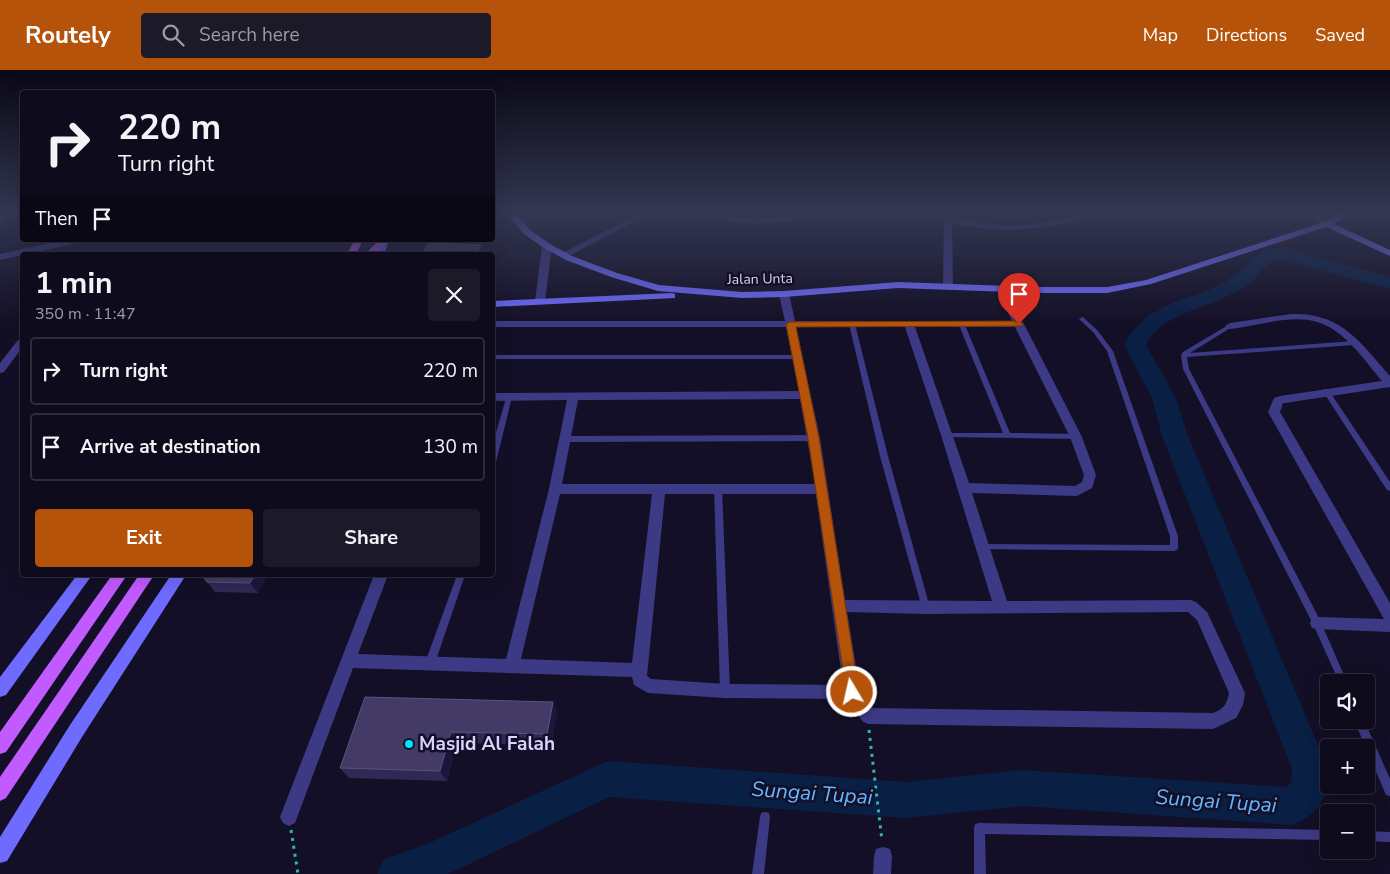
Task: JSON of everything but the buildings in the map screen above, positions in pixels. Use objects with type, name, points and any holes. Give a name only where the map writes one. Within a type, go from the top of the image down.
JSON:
[{"type":"main road","points":[[0,746],[119,577]]},
{"type":"main road","points":[[0,792],[146,577]]},
{"type":"street","points":[[0,256],[31,250]]},
{"type":"street","points":[[540,301],[547,250]]},
{"type":"street","name":"Jalan Unta","points":[[554,250],[614,276],[658,288],[742,295],[784,294],[867,286],[1084,291],[1129,287],[1247,250]]},
{"type":"street","points":[[564,255],[575,250]]},
{"type":"street","points":[[948,250],[948,287]]},
{"type":"street","points":[[620,298],[658,288]]},
{"type":"street","points":[[963,488],[1077,491],[1088,485],[1090,475],[1076,437],[1001,289]]},
{"type":"street","points":[[495,304],[676,296],[697,292]]},
{"type":"street","points":[[784,294],[814,438],[820,489],[852,692],[868,716],[1212,721],[1228,716],[1235,707],[1236,693],[1233,684],[1202,616],[1191,606],[926,608],[839,606]]},
{"type":"street","points":[[1230,326],[1311,317],[1335,326],[1354,343],[1390,383]]},
{"type":"street","points":[[495,324],[1019,324]]},
{"type":"street","points":[[908,325],[947,435],[1001,606]]},
{"type":"street","points":[[0,370],[20,345]]},
{"type":"street","points":[[1390,383],[1326,391],[1278,402],[1274,412],[1390,616]]},
{"type":"street","points":[[495,397],[806,395]]},
{"type":"street","points":[[512,666],[555,489],[574,397]]},
{"type":"street","points":[[555,489],[820,489]]},
{"type":"street","points":[[659,489],[639,670],[640,680],[648,686],[725,690],[852,692]]},
{"type":"street","points":[[0,690],[84,577]]},
{"type":"street","points":[[0,854],[76,731],[178,577]]},
{"type":"street","points":[[289,817],[380,577]]},
{"type":"street","points":[[1317,624],[1390,626]]},
{"type":"street","points":[[347,661],[639,670]]},
{"type":"lane","points":[[982,547],[1174,548],[1174,536],[1110,351],[1082,319]]},
{"type":"lane","points":[[852,324],[884,456],[926,608]]},
{"type":"lane","points":[[962,325],[1007,435]]},
{"type":"lane","points":[[1184,354],[1230,326]]},
{"type":"lane","points":[[1184,354],[1354,343]]},
{"type":"lane","points":[[1184,354],[1186,369],[1317,624],[1339,674]]},
{"type":"lane","points":[[495,357],[796,357]]},
{"type":"lane","points":[[1326,391],[1390,488]]},
{"type":"lane","points":[[495,451],[509,397]]},
{"type":"lane","points":[[947,435],[1076,437]]},
{"type":"lane","points":[[566,439],[814,438]]},
{"type":"lane","points":[[718,488],[725,690]]},
{"type":"lane","points":[[430,663],[460,577]]},
{"type":"lane","points":[[1363,729],[1390,790]]},
{"type":"lane","points":[[758,874],[765,817]]},
{"type":"lane","points":[[980,874],[978,828],[1320,835]]},
{"type":"lane","points":[[1375,836],[1390,837]]},
{"type":"path","points":[[868,716],[881,837]]},
{"type":"path","points":[[289,817],[298,874]]},
{"type":"waterway","name":"Sungai Tupai","points":[[397,874],[435,860],[608,779],[906,800],[1022,788],[1292,806],[1308,792],[1310,769],[1175,436],[1164,398],[1135,345],[1142,332],[1164,314],[1223,291],[1245,278],[1261,259],[1270,255],[1287,255],[1390,283]]},
{"type":"place","name":"Masjid Al Falah","points":[[409,744]]},
{"type":"route","points":[[852,692],[820,489],[814,438],[790,324],[1019,324]]}]
